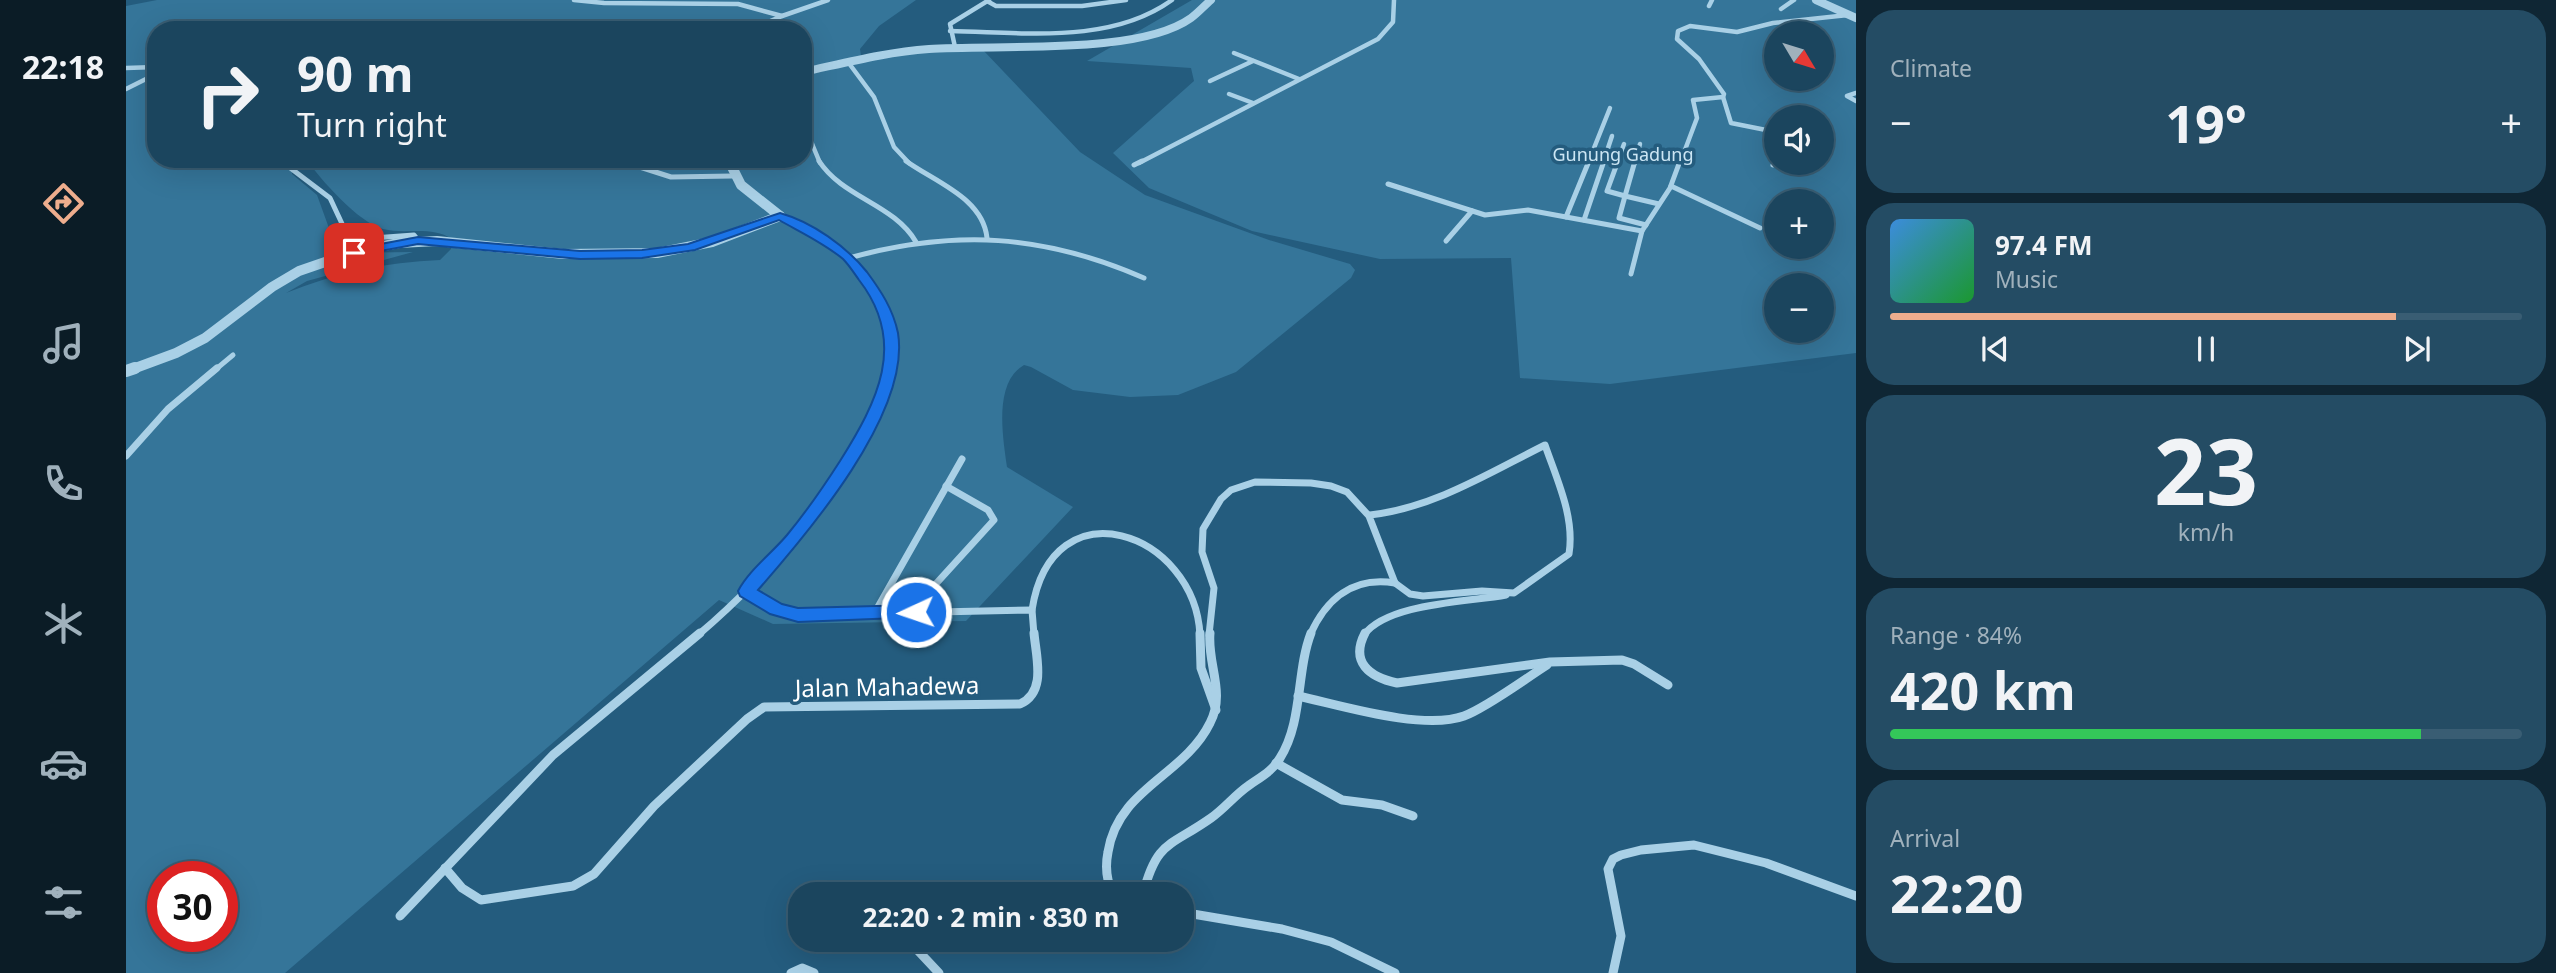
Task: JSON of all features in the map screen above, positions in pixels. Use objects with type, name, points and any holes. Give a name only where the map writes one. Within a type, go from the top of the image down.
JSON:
[{"type":"street","points":[[574,0],[604,3],[738,4],[782,16]]},
{"type":"street","points":[[771,21],[828,0]]},
{"type":"street","points":[[956,47],[949,26],[988,1],[996,6],[1068,6],[1126,0]]},
{"type":"street","points":[[950,31],[1055,31],[1113,26],[1153,14],[1172,0]]},
{"type":"street","points":[[812,70],[909,51],[1082,44],[1137,37],[1188,20],[1210,0]]},
{"type":"street","points":[[1134,165],[1386,33],[1396,16],[1394,0]]},
{"type":"street","points":[[1709,6],[1712,0]]},
{"type":"street","points":[[1781,9],[1794,0]]},
{"type":"street","points":[[1816,0],[1852,16]]},
{"type":"street","points":[[1764,130],[1731,123],[1724,94],[1699,59],[1677,39],[1676,34],[1680,29],[1689,26],[1737,32],[1773,23],[1852,16]]},
{"type":"street","points":[[1234,53],[1299,79]]},
{"type":"street","points":[[1210,81],[1253,61]]},
{"type":"street","points":[[848,62],[877,101],[894,149],[915,168],[973,207],[986,222],[987,238]]},
{"type":"street","points":[[126,68],[147,67]]},
{"type":"street","points":[[126,89],[147,78]]},
{"type":"street","points":[[1856,93],[1847,96],[1856,101]]},
{"type":"street","points":[[1229,94],[1253,103]]},
{"type":"street","points":[[1631,274],[1644,228],[1671,186],[1698,118],[1693,100],[1723,97]]},
{"type":"street","points":[[1566,217],[1610,108]]},
{"type":"street","points":[[1584,220],[1612,136]]},
{"type":"street","points":[[1624,144],[1607,191],[1659,204]]},
{"type":"street","points":[[1640,144],[1618,216],[1644,228]]},
{"type":"street","points":[[812,147],[832,179],[857,198],[905,226],[916,242]]},
{"type":"street","points":[[290,168],[330,198],[344,228],[354,235],[379,238],[414,235],[418,240]]},
{"type":"street","points":[[643,168],[671,177],[732,176]]},
{"type":"street","points":[[400,916],[542,764],[747,591],[794,539],[833,484],[872,421],[885,390],[892,351],[888,318],[880,298],[849,258],[755,200],[732,176],[730,168]]},
{"type":"street","points":[[1388,184],[1490,216],[1528,210],[1644,228]]},
{"type":"street","points":[[1671,186],[1760,228]]},
{"type":"street","points":[[1446,241],[1472,211]]},
{"type":"street","points":[[126,372],[199,342],[282,280],[354,253],[418,240],[580,255],[627,255],[690,247],[780,216]]},
{"type":"street","points":[[849,258],[916,242],[987,238],[1069,248],[1144,278]]},
{"type":"street","points":[[126,456],[168,408],[233,355]]},
{"type":"street","points":[[1370,515],[1391,514],[1418,505],[1545,445],[1570,526],[1569,554],[1514,593],[1396,615],[1376,622],[1362,635],[1358,653],[1360,661],[1384,680],[1402,684],[1550,662],[1622,660],[1634,664],[1668,685]]},
{"type":"street","points":[[874,614],[962,458]]},
{"type":"street","points":[[1110,882],[1106,870],[1115,826],[1120,815],[1194,745],[1216,710],[1218,691],[1209,651],[1213,586],[1201,546],[1204,526],[1217,503],[1232,488],[1250,482],[1328,483],[1350,492],[1370,515],[1395,583]]},
{"type":"street","points":[[916,612],[923,598],[994,520],[988,510],[946,486]]},
{"type":"street","points":[[747,591],[786,613],[1032,610],[1041,572],[1064,545],[1076,538],[1097,533],[1120,536],[1144,546],[1175,567],[1194,596],[1201,666],[1216,710]]},
{"type":"street","points":[[1146,882],[1150,867],[1163,845],[1214,815],[1276,763],[1286,746],[1311,630],[1322,608],[1343,590],[1357,584],[1379,581],[1395,583],[1410,594],[1423,596],[1482,591],[1514,593]]},
{"type":"street","name":"Jalan Mahadewa","points":[[445,868],[462,888],[481,900],[560,888],[585,881],[602,866],[654,806],[747,719],[764,708],[1020,704],[1029,700],[1038,685],[1032,610]]},
{"type":"street","points":[[1298,696],[1420,719],[1451,720],[1476,709],[1550,662]]},
{"type":"street","points":[[1276,763],[1342,800],[1382,805],[1413,816]]},
{"type":"street","points":[[1613,973],[1621,936],[1608,873],[1613,859],[1621,855],[1641,849],[1694,845],[1766,863],[1856,897]]},
{"type":"street","points":[[1194,914],[1282,929],[1331,942],[1395,973]]},
{"type":"street","points":[[919,952],[939,973]]},
{"type":"street","points":[[791,973],[802,968],[814,973]]},
{"type":"green space","points":[[157,0],[916,0],[879,26],[860,49],[861,56],[983,50],[1080,152],[1145,195],[1269,240],[1350,264],[1355,270],[1351,278],[1236,372],[1178,395],[1130,397],[1073,390],[1024,365],[1014,373],[1004,398],[1002,427],[1007,467],[1073,507],[966,621],[773,624],[719,600],[285,973],[126,973],[126,6]]},
{"type":"green space","name":"Gunung Gadung","points":[[1192,0],[1856,0],[1856,353],[1610,384],[1520,378],[1511,258],[1380,259],[1252,231],[1149,188],[1113,153],[1194,81],[1191,68],[1087,61]]},
{"type":"route","points":[[354,253],[418,240],[580,255],[657,253],[711,242],[780,216],[836,248],[861,271],[885,309],[892,351],[885,390],[872,421],[833,484],[794,539],[747,591],[777,610],[798,615],[916,612]]}]
